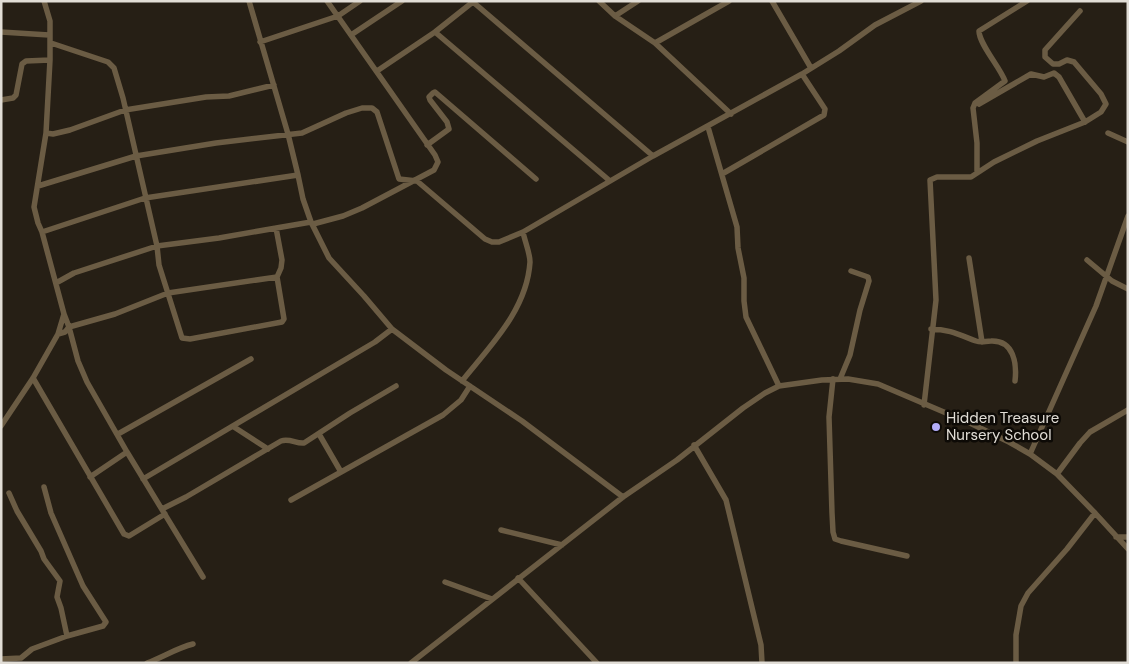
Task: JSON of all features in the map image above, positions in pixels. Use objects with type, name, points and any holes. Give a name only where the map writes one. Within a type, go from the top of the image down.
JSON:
[{"type":"street","points":[[44,1],[50,21],[50,60],[46,133],[34,207],[38,223],[78,361],[127,452],[203,577]]},
{"type":"street","points":[[249,1],[288,134],[303,199],[329,258],[392,329],[462,381],[522,421],[623,497]]},
{"type":"street","points":[[260,42],[338,16],[360,1]]},
{"type":"street","points":[[351,36],[402,1]]},
{"type":"street","points":[[377,71],[435,32],[474,1],[653,156]]},
{"type":"street","points":[[599,1],[615,16],[655,44],[731,114]]},
{"type":"street","points":[[615,16],[638,1]]},
{"type":"street","points":[[655,44],[729,1]]},
{"type":"street","points":[[772,1],[812,68]]},
{"type":"street","points":[[38,186],[136,156],[216,143],[302,133],[346,113],[362,108],[372,108],[377,112],[399,179],[417,180],[472,228],[492,242],[499,242],[524,232],[653,156],[802,74],[875,26],[921,1]]},
{"type":"street","points":[[977,171],[977,143],[973,108],[975,104],[1005,80],[979,32],[1027,1]]},
{"type":"street","points":[[56,283],[74,273],[157,246],[312,223],[343,216],[434,170],[438,162],[377,71],[327,2]]},
{"type":"street","points":[[924,405],[931,349],[931,329],[936,300],[930,180],[937,177],[971,177],[977,171],[1037,141],[1085,122],[1102,112],[1106,104],[1074,62],[1067,60],[1059,64],[1053,64],[1045,57],[1045,50],[1080,10]]},
{"type":"street","points":[[1,32],[50,35]]},
{"type":"street","points":[[435,32],[610,181]]},
{"type":"street","points":[[50,44],[112,64],[116,73],[136,156],[157,246],[159,265],[181,336],[184,339],[282,322],[284,319],[277,277],[282,260],[276,228]]},
{"type":"street","points":[[1,100],[13,98],[16,95],[22,64],[26,61],[50,60]]},
{"type":"street","points":[[973,108],[1031,74],[1044,77],[1054,73],[1059,77],[1085,122]]},
{"type":"street","points":[[722,174],[824,115],[825,109],[802,74]]},
{"type":"street","points":[[46,133],[53,134],[70,130],[124,110],[206,97],[229,96],[274,85]]},
{"type":"street","points":[[427,145],[449,127],[430,100],[429,96],[436,92],[536,179]]},
{"type":"street","points":[[708,126],[737,227],[738,248],[744,278],[746,318],[779,386]]},
{"type":"street","points":[[1108,134],[1128,142]]},
{"type":"street","points":[[42,232],[145,198],[298,175]]},
{"type":"street","points":[[1030,454],[1096,306],[1128,216]]},
{"type":"street","points":[[462,381],[510,319],[523,294],[528,278],[530,260],[524,232]]},
{"type":"street","points":[[969,258],[982,342]]},
{"type":"street","points":[[1087,260],[1112,281],[1128,289]]},
{"type":"street","points":[[851,271],[868,277],[869,281],[860,310],[850,356],[836,379],[829,422],[833,532],[835,538],[840,541],[907,556]]},
{"type":"street","points":[[58,334],[65,332],[69,327],[115,314],[168,292],[277,277]]},
{"type":"street","points":[[1,426],[33,378],[58,334],[64,314]]},
{"type":"street","points":[[143,479],[234,427],[290,391],[375,342],[392,329]]},
{"type":"street","points":[[931,329],[944,329],[982,342],[1003,343],[1008,347],[1015,361],[1015,382]]},
{"type":"street","points":[[118,434],[251,358]]},
{"type":"street","points":[[33,378],[90,477],[126,535],[129,536],[164,511],[268,448],[284,440],[298,443],[304,442],[396,386]]},
{"type":"street","points":[[411,663],[623,497],[743,408],[779,386],[836,379],[862,380],[914,398],[924,405],[972,424],[1030,454],[1057,474],[1128,549]]},
{"type":"street","points":[[291,500],[443,415],[461,400],[470,386]]},
{"type":"street","points":[[1057,474],[1090,432],[1128,410]]},
{"type":"street","points":[[234,427],[268,448]]},
{"type":"street","points":[[319,434],[341,472]]},
{"type":"street","points":[[694,446],[726,500],[761,645],[762,663]]},
{"type":"street","points":[[90,477],[127,452]]},
{"type":"street","points":[[1,660],[21,658],[32,649],[67,636],[103,626],[106,622],[83,586],[72,563],[51,513],[44,487]]},
{"type":"street","points":[[9,493],[17,511],[41,551],[44,560],[60,581],[57,597],[67,636]]},
{"type":"street","points":[[1016,663],[1016,635],[1022,606],[1028,593],[1068,549],[1095,513]]},
{"type":"street","points":[[501,530],[562,545]]},
{"type":"street","points":[[1116,536],[1128,537]]},
{"type":"street","points":[[518,578],[597,663]]},
{"type":"street","points":[[445,582],[492,599]]},
{"type":"street","points":[[147,663],[168,655],[181,647],[193,644]]},
{"type":"place","name":"Hidden Treasure Nursery School","points":[[936,427]]}]
